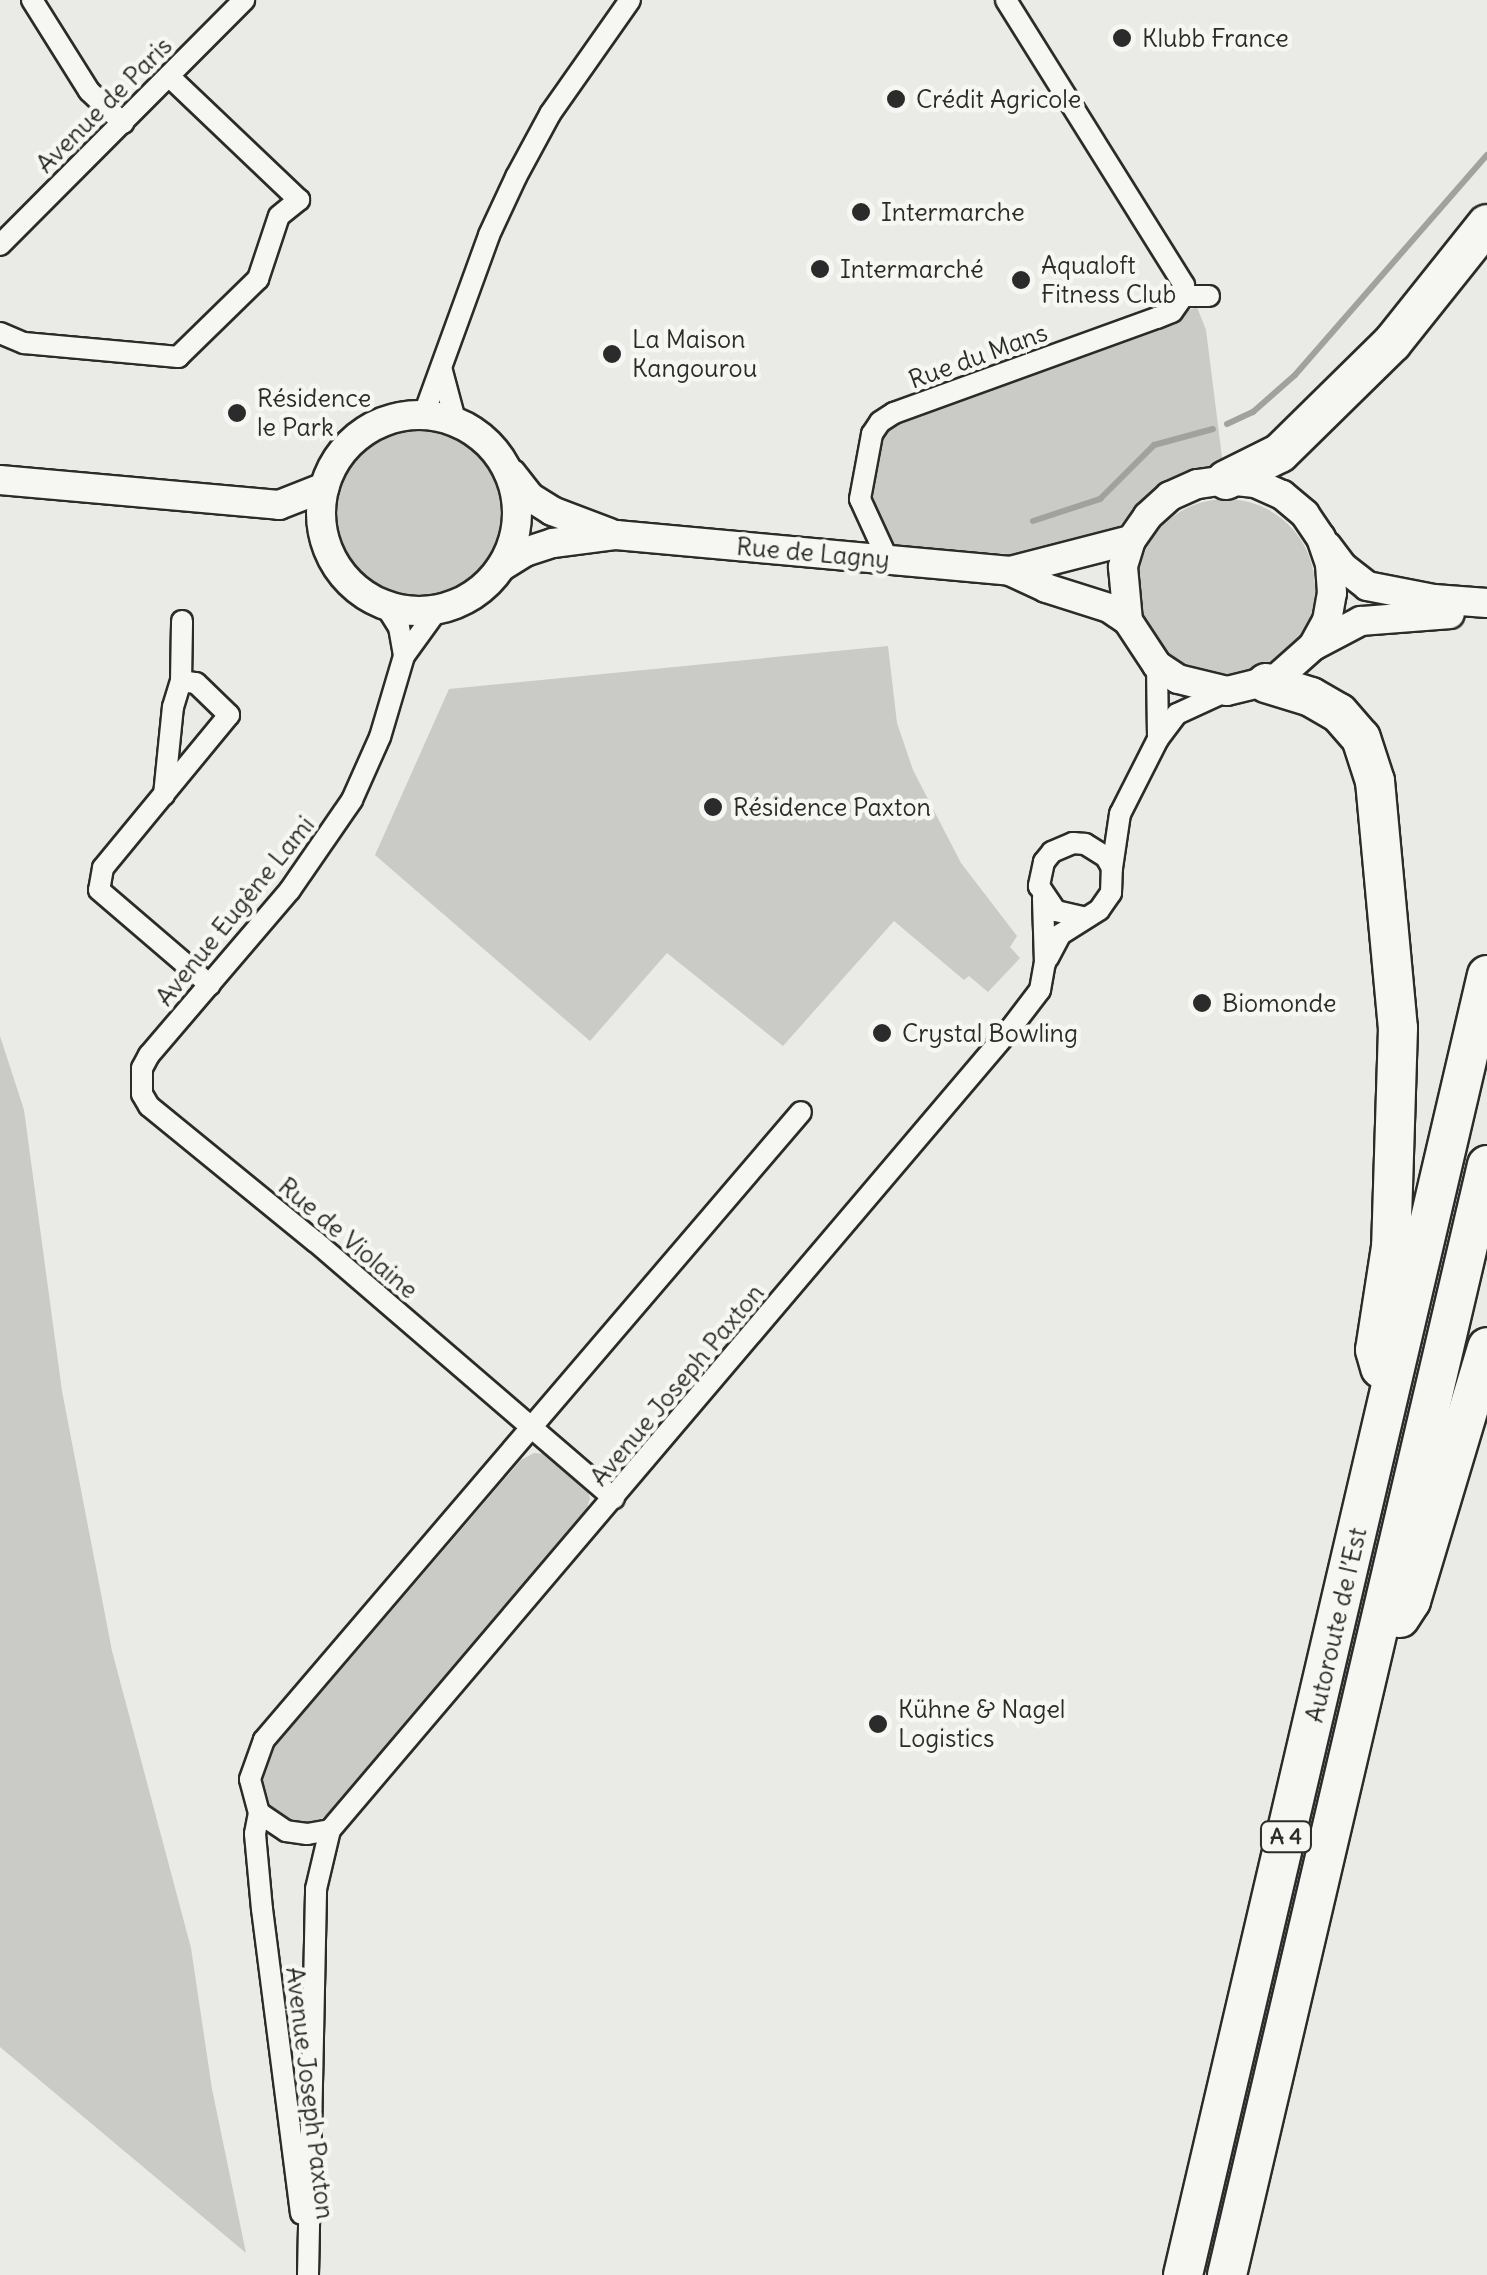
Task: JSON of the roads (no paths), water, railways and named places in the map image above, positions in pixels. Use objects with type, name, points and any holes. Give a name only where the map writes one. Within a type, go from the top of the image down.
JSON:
[{"type":"highway","points":[[1226,480],[1280,453],[1392,343],[1487,224]]},
{"type":"highway","points":[[1266,683],[1312,697],[1339,713],[1361,738],[1375,781],[1398,1028],[1391,1246],[1375,1350],[1388,1398]]},
{"type":"highway","name":"Autoroute de l’Est","points":[[1184,2275],[1487,975]]},
{"type":"highway","name":"Autoroute de l’Est","points":[[1227,2275],[1487,1165]]},
{"type":"highway","points":[[1369,1667],[1411,1601],[1444,1476],[1487,1347]]},
{"type":"main road","points":[[424,414],[455,420],[494,448],[507,468],[518,518],[501,567],[462,601],[438,610],[411,611],[385,605],[346,578],[330,557],[324,537],[324,487],[338,456],[362,433],[392,418],[424,414]]},
{"type":"main road","name":"Rue de Lagny","points":[[507,468],[530,497],[552,511],[616,535]]},
{"type":"main road","points":[[0,480],[279,505],[324,487]]},
{"type":"main road","points":[[1321,538],[1330,564],[1332,593],[1326,621],[1314,646],[1297,665],[1266,683],[1227,692],[1190,684],[1157,665],[1128,621],[1122,594],[1123,566],[1131,540],[1148,516],[1170,496],[1197,484],[1226,480],[1255,483],[1282,495],[1305,514],[1342,567],[1367,586],[1434,599],[1487,603]]},
{"type":"main road","points":[[279,505],[324,537]]},
{"type":"main road","name":"Rue de Lagny","points":[[501,567],[525,552],[553,542],[616,535],[1010,571],[1131,540]]},
{"type":"main road","name":"Rue de Lagny","points":[[1010,571],[1046,588],[1108,608],[1128,621]]},
{"type":"main road","points":[[1314,646],[1361,620],[1432,613],[1487,616]]},
{"type":"street","points":[[32,0],[89,90],[123,123]]},
{"type":"street","name":"Avenue de Paris","points":[[2,238],[244,0]]},
{"type":"street","points":[[424,414],[490,235],[516,177],[550,114],[630,0]]},
{"type":"street","points":[[1006,0],[1184,285],[1183,296],[1208,296]]},
{"type":"street","points":[[0,333],[24,342],[178,357],[258,278],[279,216],[299,200],[169,76]]},
{"type":"street","name":"Rue du Mans","points":[[888,560],[860,500],[872,434],[880,422],[1172,312],[1183,296]]},
{"type":"street","points":[[442,372],[455,420]]},
{"type":"street","points":[[385,605],[399,627],[404,656]]},
{"type":"street","name":"Avenue Eugène Lami","points":[[140,1081],[149,1054],[290,890],[352,800],[380,737],[404,656],[438,610]]},
{"type":"street","points":[[164,796],[173,707],[180,681],[182,621]]},
{"type":"street","points":[[1157,665],[1158,739]]},
{"type":"street","points":[[180,681],[196,684],[229,715],[103,868],[99,890],[210,985]]},
{"type":"street","points":[[1120,814],[1052,852],[1044,862],[1040,873],[1043,898],[1056,912],[1082,917],[1105,904],[1111,893],[1120,814],[1158,739],[1177,714],[1196,702],[1227,692]]},
{"type":"street","points":[[1073,843],[1096,849],[1112,868]]},
{"type":"street","name":"Avenue Joseph Paxton","points":[[308,2268],[316,1890],[330,1830],[1011,1028],[1040,990],[1045,963],[1043,898]]},
{"type":"street","name":"Avenue Joseph Paxton","points":[[1045,963],[1061,934],[1082,917]]},
{"type":"street","name":"Rue de Violaine","points":[[140,1081],[149,1106],[614,1498]]},
{"type":"street","name":"Avenue Joseph Paxton","points":[[308,2268],[262,1909],[255,1834],[259,1813],[250,1779],[264,1740],[801,1112]]},
{"type":"street","points":[[259,1813],[286,1831],[308,1834],[330,1830]]},
{"type":"waterway","points":[[1227,424],[1253,412],[1295,375],[1487,155]]},
{"type":"waterway","points":[[1033,521],[1100,499],[1154,445],[1213,429]]},
{"type":"place","name":"Klubb France","points":[[1122,38]]},
{"type":"place","name":"Crédit Agricole","points":[[896,99]]},
{"type":"place","name":"Intermarche","points":[[861,212]]},
{"type":"place","name":"Intermarché","points":[[820,269]]},
{"type":"place","name":"Aqualoft Fitness Club","points":[[1021,280]]},
{"type":"place","name":"La Maison Kangourou","points":[[612,354]]},
{"type":"place","name":"Résidence le Park","points":[[237,413]]},
{"type":"place","name":"Résidence Paxton","points":[[713,807]]},
{"type":"place","name":"Biomonde","points":[[1202,1003]]},
{"type":"place","name":"Crystal Bowling","points":[[882,1033]]},
{"type":"place","name":"Kühne & Nagel Logistics","points":[[878,1724]]}]
